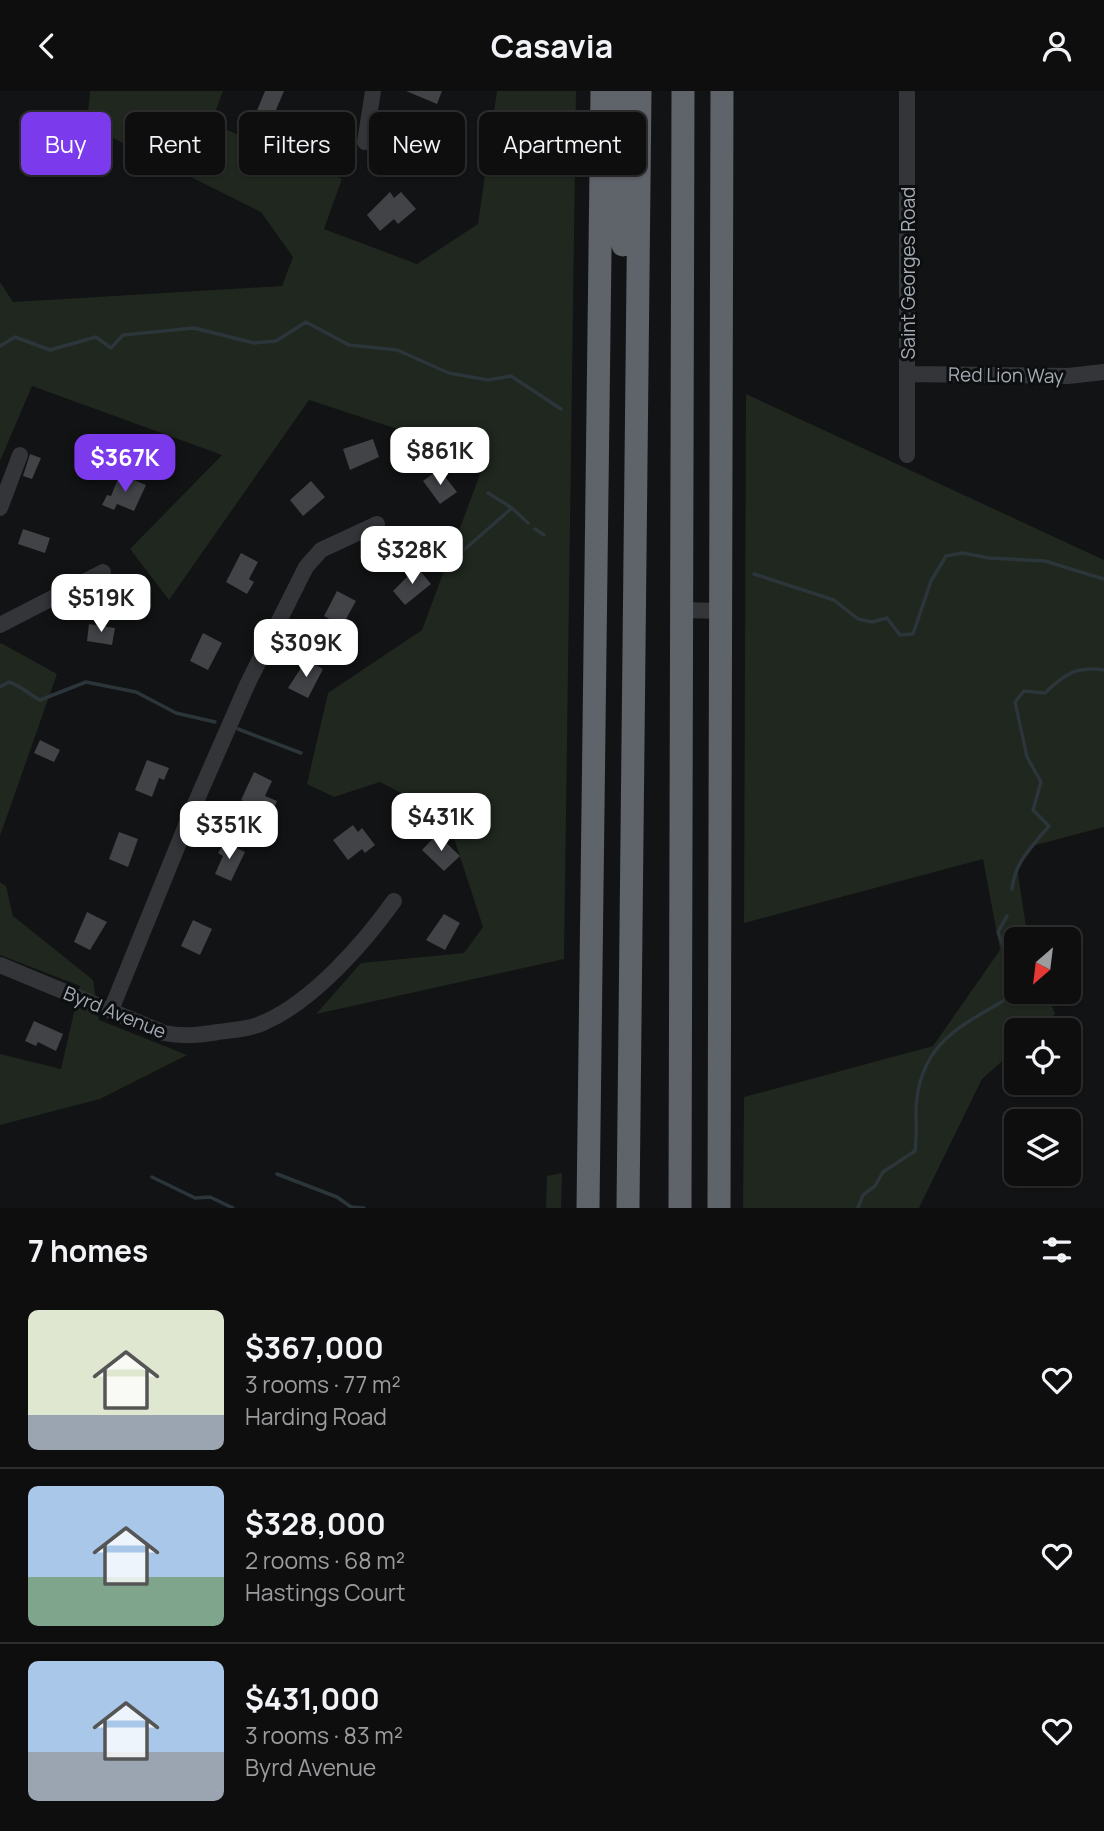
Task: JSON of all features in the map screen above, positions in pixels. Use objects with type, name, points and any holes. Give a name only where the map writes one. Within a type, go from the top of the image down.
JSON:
[{"type":"highway","points":[[588,1208],[602,91]]},
{"type":"highway","points":[[623,91],[624,275],[637,436]]},
{"type":"highway","points":[[628,1208],[640,91]]},
{"type":"highway","points":[[680,1208],[683,91]]},
{"type":"highway","points":[[719,1208],[722,91]]},
{"type":"street","points":[[365,142],[373,91]]},
{"type":"street","name":"Saint Georges Road","points":[[906,91],[907,455]]},
{"type":"street","name":"Red Lion Way","points":[[908,374],[1068,376],[1104,372]]},
{"type":"street","points":[[0,508],[20,455]]},
{"type":"street","points":[[111,1010],[225,736],[306,567],[321,550],[377,524]]},
{"type":"street","points":[[0,625],[103,572]]},
{"type":"street","points":[[681,610],[720,611]]},
{"type":"street","name":"Byrd Avenue","points":[[0,965],[175,1036],[252,1027],[267,1022],[313,990],[375,928],[394,901]]},
{"type":"shaded area","points":[[90,91],[223,91],[215,112],[125,112],[125,144],[111,137],[111,112],[88,112]]},
{"type":"shaded area","points":[[497,91],[576,91],[576,112],[494,112]]},
{"type":"shaded area","points":[[225,129],[239,135],[239,175],[333,175],[342,179],[324,229],[417,264],[478,224],[485,175],[575,175],[564,959],[316,1014],[361,963],[464,953],[483,927],[447,817],[380,782],[334,797],[307,784],[328,693],[422,630],[486,458],[309,400],[169,600],[130,549],[222,455],[32,386],[0,461],[0,282],[13,302],[282,286],[293,257],[261,212],[187,175],[225,175]]},
{"type":"shaded area","points":[[746,394],[1104,560],[1104,827],[1032,846],[1017,867],[1026,927],[1004,927],[1004,1005],[1052,1005],[1055,1014],[1051,1018],[1004,1018],[1004,1060],[982,1079],[919,1208],[743,1208],[744,1097],[933,1046],[1000,950],[983,859],[744,923]]},
{"type":"shaded area","points":[[0,644],[57,674],[0,836]]},
{"type":"shaded area","points":[[0,882],[6,886],[13,916],[93,980],[99,1020],[187,1055],[100,1099],[0,1125],[0,1054],[61,1069],[80,986],[0,955]]},
{"type":"shaded area","points":[[562,1173],[561,1208],[546,1208],[547,1176]]},
{"type":"building","points":[[265,91],[284,91],[275,112],[256,112]]},
{"type":"building","points":[[406,91],[442,91],[437,104]]},
{"type":"building","points":[[390,192],[394,198],[401,192],[416,209],[398,224],[394,219],[380,231],[367,215]]},
{"type":"building","points":[[373,439],[379,457],[350,470],[343,449]]},
{"type":"building","points":[[30,454],[41,458],[32,479],[23,476]]},
{"type":"building","points":[[439,469],[457,492],[440,504],[423,481]]},
{"type":"building","points":[[120,474],[146,485],[134,511],[117,504],[114,510],[102,505],[107,495],[111,496]]},
{"type":"building","points":[[311,481],[325,497],[303,516],[290,500]]},
{"type":"building","points":[[23,529],[50,538],[45,553],[18,544]]},
{"type":"building","points":[[241,553],[258,562],[249,579],[254,582],[247,594],[226,582]]},
{"type":"building","points":[[417,567],[431,584],[405,605],[393,591]]},
{"type":"building","points":[[337,591],[356,601],[342,626],[324,616]]},
{"type":"building","points":[[89,624],[115,628],[112,645],[87,641]]},
{"type":"building","points":[[203,633],[222,643],[208,670],[190,661]]},
{"type":"building","points":[[306,660],[323,669],[308,698],[288,688]]},
{"type":"building","points":[[40,740],[60,750],[54,762],[34,753]]},
{"type":"building","points":[[147,760],[169,768],[164,780],[159,778],[152,797],[135,790]]},
{"type":"building","points":[[254,772],[272,781],[265,796],[277,801],[272,814],[241,800]]},
{"type":"building","points":[[353,825],[358,832],[362,828],[375,845],[365,853],[362,849],[348,860],[333,840]]},
{"type":"building","points":[[119,832],[138,839],[128,867],[109,859]]},
{"type":"building","points":[[437,834],[460,856],[444,871],[422,850]]},
{"type":"building","points":[[224,842],[245,852],[231,881],[215,874],[223,856],[218,853]]},
{"type":"building","points":[[87,912],[107,922],[90,950],[74,942]]},
{"type":"building","points":[[444,914],[460,923],[445,950],[426,940]]},
{"type":"building","points":[[193,920],[212,929],[200,955],[181,946]]},
{"type":"building","points":[[34,1021],[63,1034],[56,1051],[38,1042],[36,1046],[25,1041]]},
{"type":"waterway","points":[[0,346],[15,337],[50,350],[96,337],[111,348],[123,335],[194,328],[254,343],[276,341],[306,322],[349,345],[397,350],[449,373],[488,380],[511,376],[561,409]]},
{"type":"waterway","points":[[488,493],[512,508],[528,523]]},
{"type":"waterway","points":[[465,549],[512,508]]},
{"type":"waterway","points":[[535,529],[544,535]]},
{"type":"waterway","points":[[754,574],[834,600],[858,619],[872,622],[887,618],[900,635],[913,634],[931,581],[946,556],[963,553],[989,558],[1045,561],[1104,579]]},
{"type":"waterway","points":[[1012,889],[1021,862],[1049,826],[1033,810],[1041,782],[1027,757],[1015,702],[1024,691],[1045,693],[1072,673],[1086,669],[1104,670]]},
{"type":"waterway","points":[[0,687],[9,682],[40,700],[86,682],[136,692],[176,713],[215,722]]},
{"type":"waterway","points":[[238,729],[301,753]]},
{"type":"waterway","points":[[1004,945],[998,932],[1007,916]]},
{"type":"waterway","points":[[858,1208],[863,1195],[875,1186],[883,1172],[915,1151],[919,1084],[926,1065],[937,1049],[964,1024],[1004,1000]]},
{"type":"waterway","points":[[277,1174],[337,1197],[351,1207],[364,1208]]},
{"type":"waterway","points":[[152,1177],[195,1198],[210,1197],[233,1208]]}]
